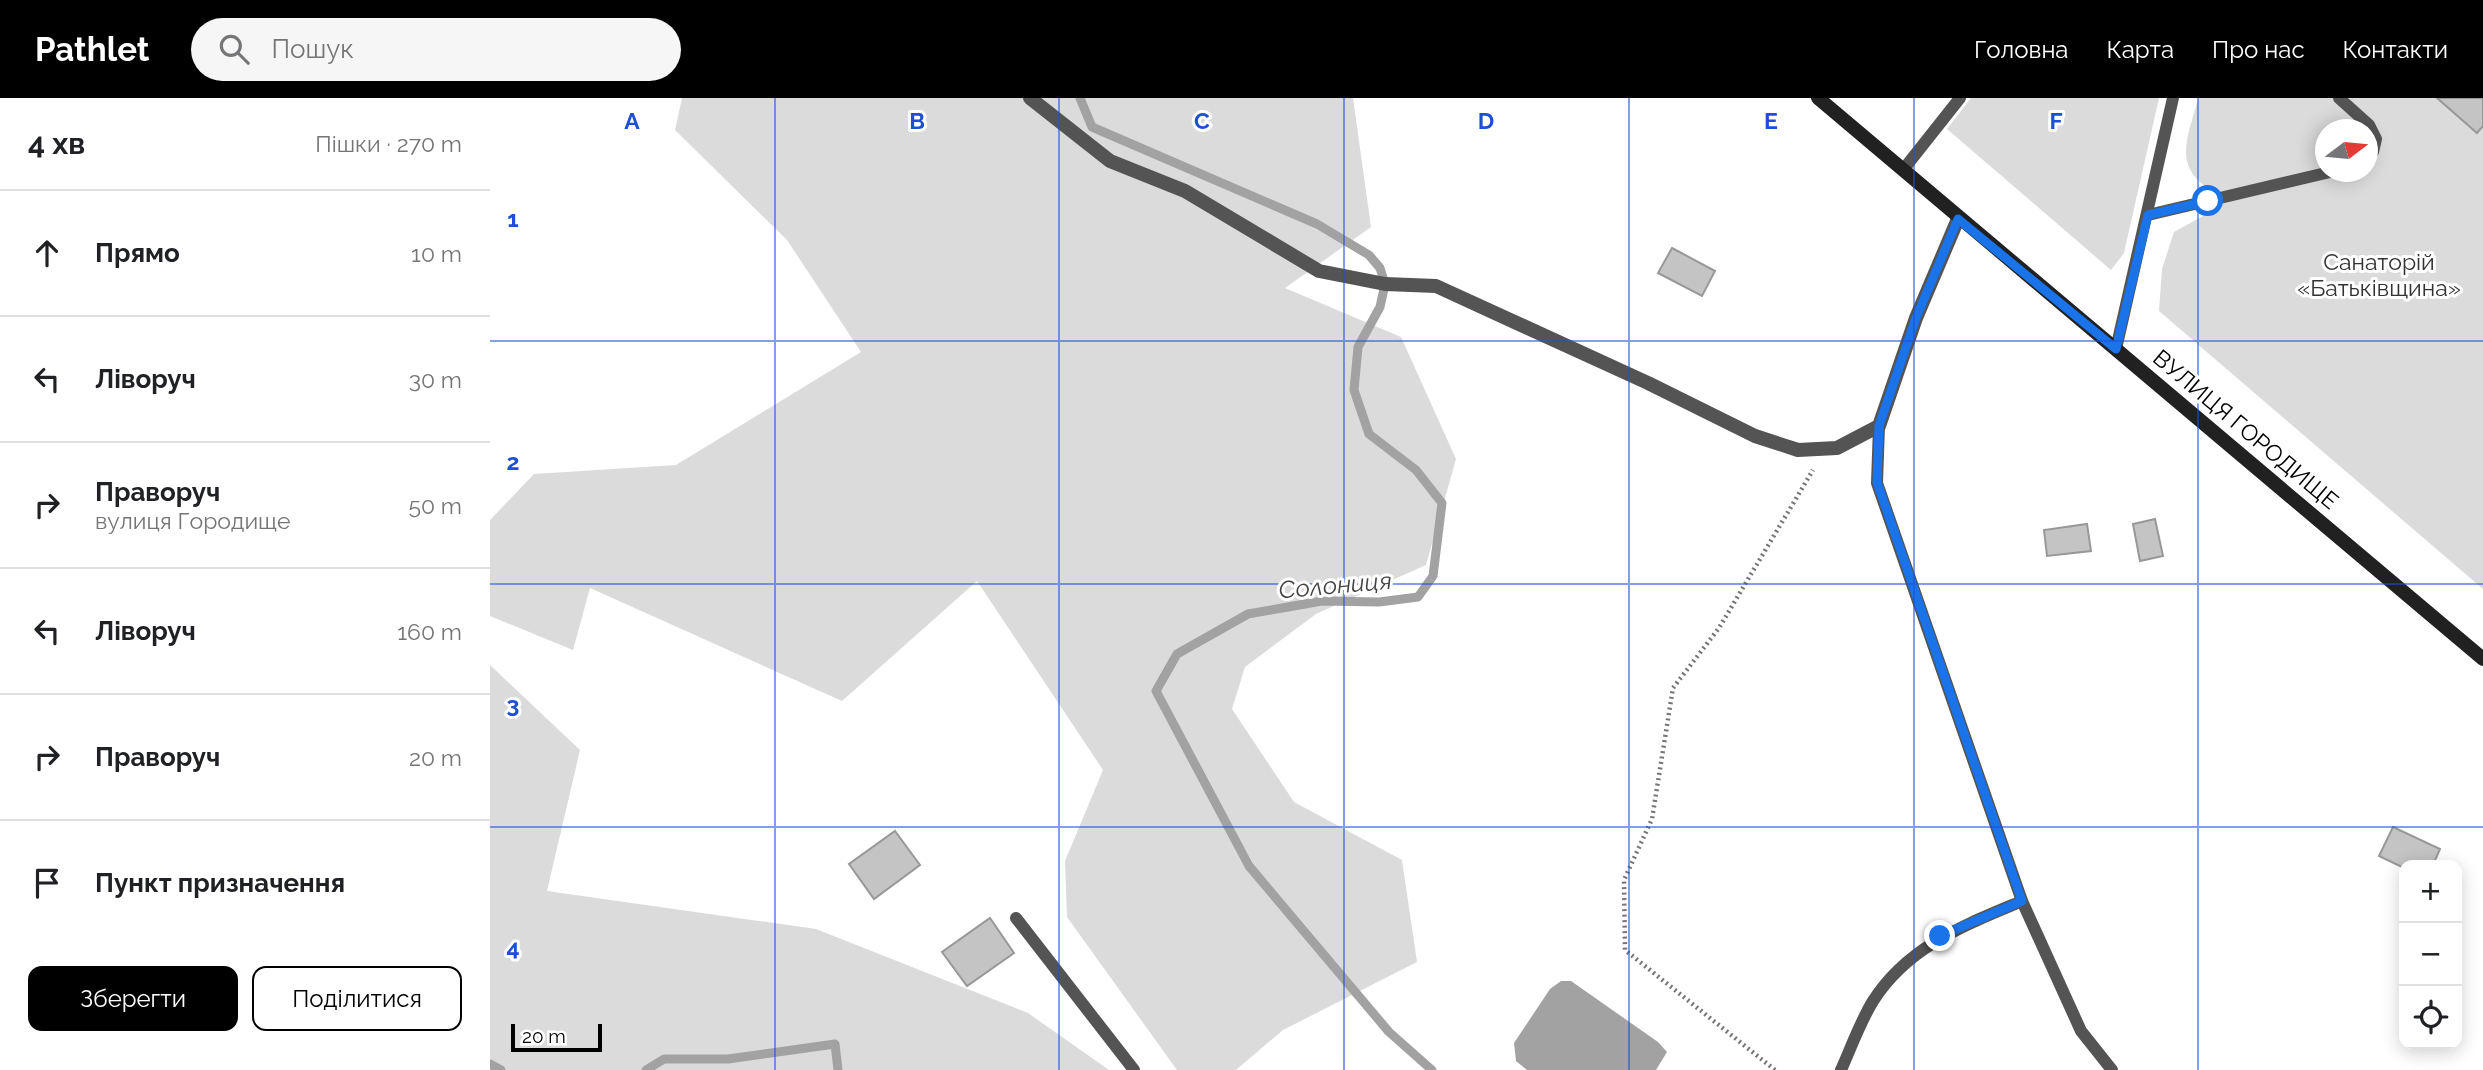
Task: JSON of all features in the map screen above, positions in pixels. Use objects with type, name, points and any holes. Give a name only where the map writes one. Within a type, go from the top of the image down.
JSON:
[{"type":"street","points":[[1030,98],[1110,161],[1185,191],[1319,271],[1385,284],[1436,286],[1625,372],[1755,436],[1798,450],[1837,448],[1879,426],[1916,318],[1958,219]]},
{"type":"street","name":"ВУЛИЦЯ ГОРОДИЩЕ","points":[[1818,98],[1958,219],[2483,659]]},
{"type":"lane","points":[[1903,170],[1959,98]]},
{"type":"lane","points":[[2116,349],[2174,98]]},
{"type":"lane","points":[[2339,98],[2362,119]]},
{"type":"lane","points":[[2148,215],[2315,176]]},
{"type":"lane","points":[[1879,426],[1877,482],[2022,901],[2081,1031],[2112,1070]]},
{"type":"lane","points":[[1841,1070],[1873,1001],[1904,964],[1940,936],[2022,901]]},
{"type":"lane","points":[[1016,918],[1134,1070]]},
{"type":"path","points":[[1775,1070],[1625,950],[1624,880],[1653,819],[1673,688],[1719,628],[1826,449]]},
{"type":"green space","points":[[682,98],[1353,98],[1371,227],[1285,288],[1401,337],[1456,459],[1426,565],[1316,614],[1245,667],[1232,709],[1294,802],[1402,860],[1417,962],[1283,1030],[1236,1070],[1177,1070],[1067,917],[1065,861],[1103,770],[977,581],[842,701],[590,588],[573,650],[490,616],[490,520],[534,474],[676,465],[861,352],[787,240],[675,130]]},
{"type":"green space","points":[[1971,98],[2159,98],[2124,253],[2111,270],[1947,129]]},
{"type":"green space","name":"Санаторій «Батьківщина»","points":[[2198,98],[2483,98],[2483,589],[2159,311],[2162,269],[2174,232],[2210,212],[2206,187],[2189,168],[2186,158],[2188,135]]},
{"type":"green space","points":[[490,665],[580,750],[547,891],[816,929],[1028,1013],[1109,1070],[490,1070]]},
{"type":"shaded area","points":[[1561,981],[1571,981],[1658,1042],[1667,1052],[1656,1070],[1527,1070],[1516,1061],[1514,1043],[1550,989]]},
{"type":"building","points":[[2437,98],[2483,98],[2483,126],[2477,133]]},
{"type":"building","points":[[1672,248],[1715,271],[1702,296],[1658,273]]},
{"type":"building","points":[[2155,519],[2163,556],[2140,561],[2133,524]]},
{"type":"building","points":[[2087,524],[2091,551],[2047,556],[2044,530]]},
{"type":"building","points":[[2393,827],[2440,849],[2435,860],[2399,860],[2399,866],[2379,856]]},
{"type":"building","points":[[895,831],[920,865],[874,899],[849,864]]},
{"type":"building","points":[[990,918],[1014,953],[967,986],[942,952]]},
{"type":"waterway","name":"Солониця","points":[[1080,98],[1092,127],[1317,224],[1369,255],[1380,268],[1385,284],[1380,307],[1358,347],[1354,390],[1369,434],[1416,470],[1442,503],[1433,576],[1418,597],[1379,602],[1322,601],[1248,614],[1177,654],[1156,691],[1249,866],[1389,1032],[1432,1070]]},
{"type":"waterway","points":[[646,1070],[664,1059],[728,1059],[835,1044],[838,1070]]},
{"type":"waterway","points":[[490,1064],[501,1070]]},
{"type":"route","points":[[1940,936],[2022,901],[1877,482],[1879,426],[1916,318],[1958,219],[2116,349],[2148,215],[2208,201]]}]
